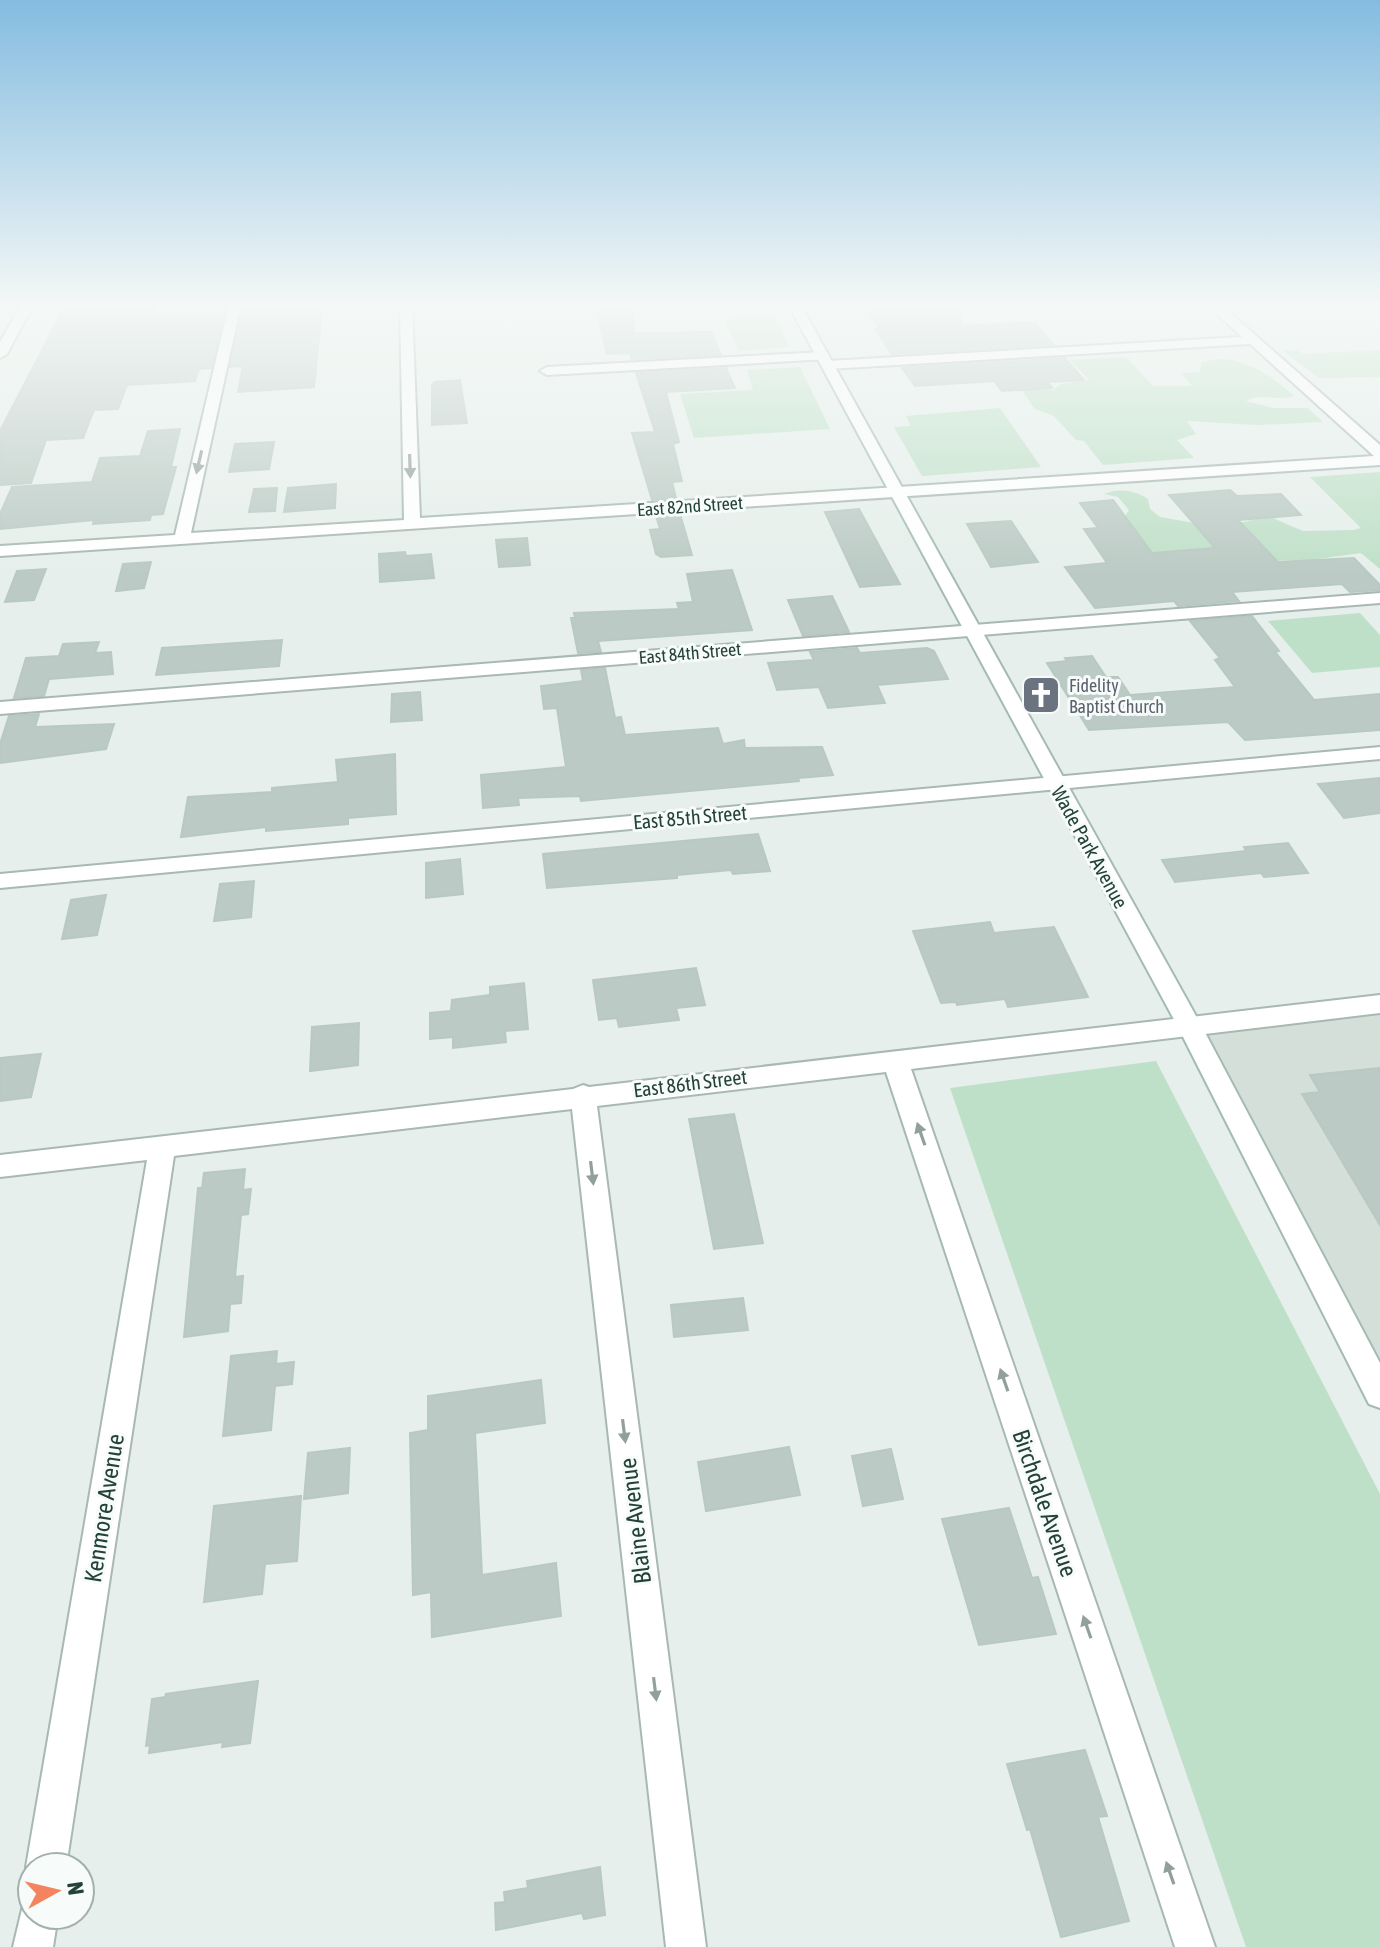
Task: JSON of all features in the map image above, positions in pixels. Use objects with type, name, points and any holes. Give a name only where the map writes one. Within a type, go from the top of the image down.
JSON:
[{"type":"street","points":[[182,539],[215,395]]},
{"type":"street","points":[[408,395],[412,524]]},
{"type":"street","name":"Wade Park Avenue","points":[[844,395],[1189,1025],[1376,1380]]},
{"type":"street","points":[[1315,395],[1380,453]]},
{"type":"street","name":"East 82nd Street","points":[[0,551],[1380,460]]},
{"type":"street","name":"East 84th Street","points":[[0,708],[1380,598]]},
{"type":"street","name":"East 85th Street","points":[[0,881],[1380,753]]},
{"type":"street","name":"East 86th Street","points":[[0,1166],[583,1095],[1380,1004]]},
{"type":"street","name":"Birchdale Avenue","points":[[895,1059],[1195,1947]]},
{"type":"street","name":"Blaine Avenue","points":[[583,1095],[686,1947]]},
{"type":"street","name":"Kenmore Avenue","points":[[49,1851],[162,1148]]},
{"type":"shaded area","points":[[1380,1004],[1380,1372],[1189,1025]]},
{"type":"green space","points":[[680,395],[813,395],[830,429],[694,438]]},
{"type":"green space","points":[[1025,395],[1293,395],[1246,401],[1274,408],[1308,408],[1323,422],[1258,425],[1187,421],[1196,434],[1177,440],[1194,458],[1103,465],[1084,441],[1076,440],[1054,416],[1035,409]]},
{"type":"green space","points":[[1000,408],[1041,467],[922,476],[894,427],[911,426],[906,416]]},
{"type":"green space","points":[[1380,472],[1380,569],[1361,553],[1310,560],[1250,561],[1179,571],[1142,545],[1124,518],[1129,510],[1118,497],[1104,494],[1132,492],[1148,499],[1150,509],[1160,517],[1200,524],[1244,522],[1268,516],[1303,531],[1353,530],[1361,528],[1310,477]]},
{"type":"green space","points":[[1360,613],[1380,635],[1380,667],[1312,673],[1268,621]]},
{"type":"green space","points":[[1156,1061],[1380,1494],[1380,1947],[1246,1947],[950,1088]]},
{"type":"building","points":[[19,395],[123,395],[118,409],[94,410],[83,438],[46,440],[31,483],[0,485],[0,431]]},
{"type":"building","points":[[432,395],[462,395],[467,423],[432,425]]},
{"type":"building","points":[[643,395],[667,395],[679,442],[673,444],[682,481],[672,482],[676,498],[652,500],[632,433],[655,432]]},
{"type":"building","points":[[180,429],[171,467],[176,467],[163,514],[151,515],[150,520],[93,524],[94,520],[0,529],[0,514],[12,487],[92,482],[100,458],[140,456],[148,431]]},
{"type":"building","points":[[274,442],[269,469],[229,472],[235,444]]},
{"type":"building","points":[[336,484],[335,508],[284,512],[288,488]]},
{"type":"building","points":[[277,488],[275,511],[249,512],[254,489]]},
{"type":"building","points":[[1230,490],[1237,496],[1281,494],[1301,515],[1238,520],[1278,562],[1354,558],[1380,585],[1380,590],[1350,592],[1342,584],[1232,592],[1239,601],[1178,606],[1174,601],[1095,608],[1065,567],[1107,563],[1084,529],[1098,528],[1080,503],[1113,500],[1152,553],[1215,548],[1169,495]]},
{"type":"building","points":[[859,509],[900,584],[860,587],[825,512]]},
{"type":"building","points":[[680,514],[692,555],[661,557],[656,554],[650,530],[660,529],[656,516]]},
{"type":"building","points":[[1011,521],[1038,562],[991,567],[967,524]]},
{"type":"building","points":[[527,538],[530,565],[499,567],[496,540]]},
{"type":"building","points":[[405,552],[406,556],[431,554],[434,578],[380,582],[379,554]]},
{"type":"building","points":[[151,562],[144,588],[116,591],[123,564]]},
{"type":"building","points":[[46,569],[34,600],[5,602],[17,571]]},
{"type":"building","points":[[732,570],[752,630],[598,641],[601,652],[578,653],[571,618],[575,618],[574,613],[679,609],[677,603],[693,602],[687,574]]},
{"type":"building","points":[[832,596],[849,632],[803,636],[788,600]]},
{"type":"building","points":[[1252,616],[1279,651],[1275,652],[1314,700],[1380,694],[1380,730],[1245,740],[1228,722],[1089,730],[1047,663],[1092,656],[1106,677],[1118,677],[1130,695],[1235,687],[1215,660],[1220,658],[1190,621]]},
{"type":"building","points":[[282,640],[279,666],[156,675],[162,648]]},
{"type":"building","points":[[99,642],[95,653],[111,652],[113,674],[49,679],[44,696],[14,698],[26,658],[59,656],[63,644]]},
{"type":"building","points":[[857,648],[860,653],[927,648],[934,651],[948,679],[877,685],[885,703],[828,708],[819,687],[777,690],[768,663],[814,660],[810,652]]},
{"type":"building","points":[[605,668],[615,718],[621,717],[625,735],[718,728],[723,744],[744,740],[745,748],[822,747],[833,775],[798,778],[799,781],[581,801],[580,796],[518,798],[519,805],[483,808],[481,775],[566,767],[557,708],[544,709],[541,686],[583,681],[581,670]]},
{"type":"building","points":[[420,692],[422,720],[391,722],[392,694]]},
{"type":"building","points":[[39,714],[35,727],[114,724],[106,749],[0,763],[0,744],[9,716]]},
{"type":"building","points":[[395,754],[396,814],[348,818],[348,824],[266,831],[266,827],[181,837],[188,797],[272,792],[272,788],[338,782],[336,760]]},
{"type":"building","points":[[1380,778],[1380,813],[1344,818],[1318,784]]},
{"type":"building","points":[[758,834],[770,871],[733,874],[731,870],[677,875],[677,878],[547,888],[543,854]]},
{"type":"building","points":[[1288,843],[1308,873],[1264,877],[1261,873],[1175,882],[1162,860],[1246,851],[1244,847]]},
{"type":"building","points":[[460,859],[463,894],[426,898],[426,863]]},
{"type":"building","points":[[254,881],[251,917],[214,921],[220,884]]},
{"type":"building","points":[[106,895],[97,935],[62,939],[71,900]]},
{"type":"building","points":[[990,922],[994,933],[1054,927],[1088,997],[1008,1007],[1005,999],[957,1005],[956,1002],[941,1003],[913,931]]},
{"type":"building","points":[[696,968],[705,1005],[676,1008],[679,1020],[619,1027],[617,1018],[599,1020],[593,980]]},
{"type":"building","points":[[524,983],[528,1029],[505,1031],[506,1042],[453,1048],[453,1037],[430,1039],[430,1013],[451,1011],[452,1000],[490,995],[490,987]]},
{"type":"building","points":[[359,1023],[358,1065],[310,1071],[312,1027]]},
{"type":"building","points":[[41,1054],[31,1097],[0,1101],[0,1058]]},
{"type":"building","points":[[1380,1068],[1380,1225],[1302,1094],[1320,1092],[1310,1075]]},
{"type":"building","points":[[734,1114],[763,1243],[714,1249],[689,1119]]},
{"type":"building","points":[[245,1169],[243,1190],[251,1189],[248,1214],[241,1215],[235,1277],[243,1276],[241,1303],[230,1304],[228,1331],[184,1337],[198,1188],[202,1188],[204,1173]]},
{"type":"building","points":[[743,1298],[748,1330],[674,1337],[671,1305]]},
{"type":"building","points":[[277,1351],[276,1364],[294,1362],[292,1384],[275,1386],[271,1430],[223,1436],[231,1356]]},
{"type":"building","points":[[541,1380],[545,1423],[475,1433],[482,1575],[556,1563],[561,1616],[432,1637],[431,1592],[413,1595],[410,1433],[428,1430],[428,1396]]},
{"type":"building","points":[[789,1447],[800,1495],[706,1511],[698,1462]]},
{"type":"building","points":[[350,1448],[348,1493],[304,1499],[308,1453]]},
{"type":"building","points":[[891,1449],[903,1499],[863,1506],[852,1456]]},
{"type":"building","points":[[301,1496],[297,1561],[265,1564],[262,1594],[204,1602],[214,1506]]},
{"type":"building","points":[[1009,1508],[1032,1578],[1038,1577],[1056,1634],[979,1645],[942,1519]]},
{"type":"building","points":[[258,1681],[250,1743],[222,1747],[223,1742],[149,1753],[150,1745],[146,1746],[152,1699],[165,1697],[166,1694]]},
{"type":"building","points":[[1085,1750],[1107,1816],[1098,1817],[1129,1921],[1061,1937],[1030,1829],[1027,1830],[1007,1764]]},
{"type":"building","points":[[600,1867],[605,1915],[584,1919],[582,1913],[496,1930],[495,1903],[505,1902],[504,1892],[528,1888],[527,1881]]},
{"type":"place","name":"Fidelity Baptist Church","points":[[1041,695]]}]
